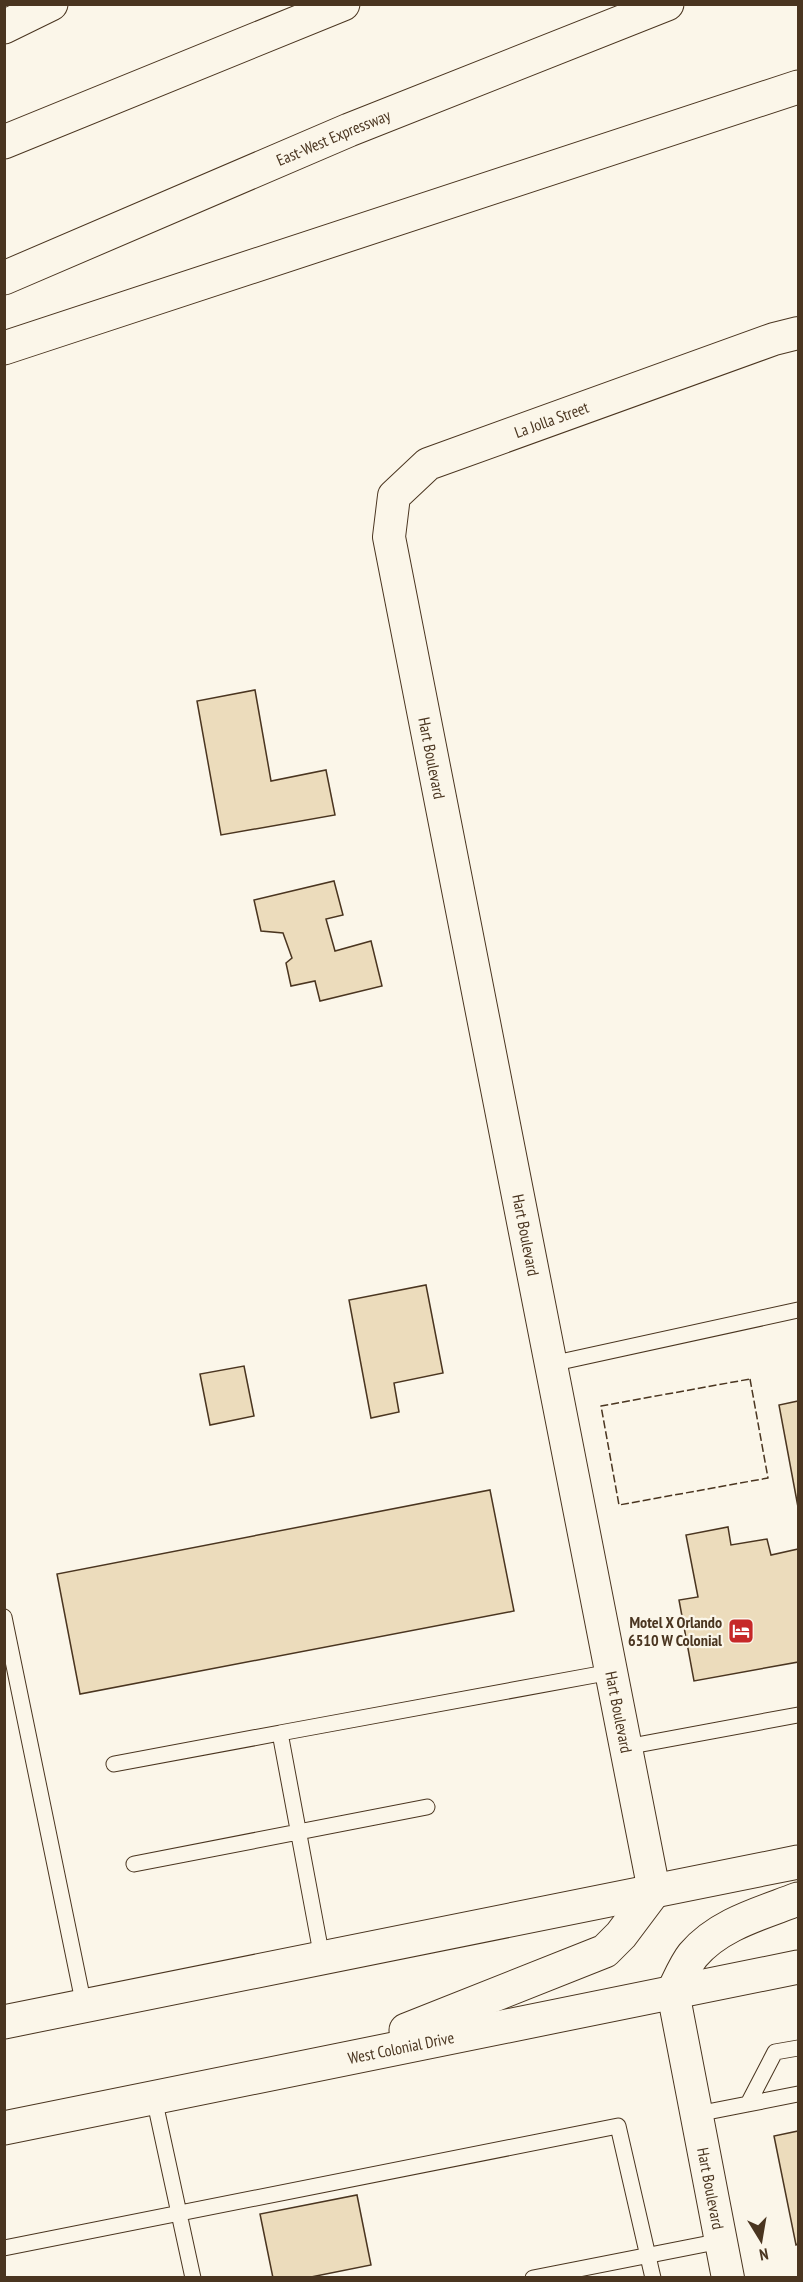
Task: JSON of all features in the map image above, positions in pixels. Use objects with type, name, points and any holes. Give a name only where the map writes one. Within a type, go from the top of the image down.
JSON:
[{"type":"highway","points":[[4,27],[51,4]]},
{"type":"highway","points":[[4,142],[343,4]]},
{"type":"highway","name":"East-West Expressway","points":[[4,278],[349,130],[667,4]]},
{"type":"highway","points":[[4,348],[798,87]]},
{"type":"highway","points":[[4,2022],[798,1862]]},
{"type":"highway","points":[[317,2064],[605,1952],[621,1935],[654,1891]]},
{"type":"highway","points":[[673,1992],[692,1956],[717,1933],[798,1899]]},
{"type":"highway","name":"West Colonial Drive","points":[[4,2128],[798,1967]]},
{"type":"street","name":"La Jolla Street","points":[[397,580],[389,537],[394,496],[428,464],[763,343],[798,333]]},
{"type":"street","name":"Hart Boulevard","points":[[397,580],[654,1891]]},
{"type":"street","name":"Hart Boulevard","points":[[673,1992],[728,2277]]},
{"type":"lane","points":[[551,1364],[798,1310]]},
{"type":"lane","points":[[4,1617],[84,2006]]},
{"type":"lane","points":[[114,1764],[611,1672]]},
{"type":"lane","points":[[626,1747],[798,1714]]},
{"type":"lane","points":[[280,1733],[322,1958]]},
{"type":"lane","points":[[134,1864],[426,1807]]},
{"type":"lane","points":[[748,2104],[775,2052],[798,2048]]},
{"type":"lane","points":[[697,2114],[798,2094]]},
{"type":"lane","points":[[154,2098],[193,2277]]},
{"type":"lane","points":[[4,2248],[618,2126],[653,2277]]},
{"type":"lane","points":[[533,2277],[721,2241]]},
{"type":"building","points":[[255,690],[271,781],[326,770],[335,815],[221,835],[197,701]]},
{"type":"building","points":[[334,881],[343,915],[326,919],[335,951],[371,941],[382,986],[320,1001],[315,981],[291,986],[286,963],[292,958],[283,933],[261,931],[254,900]]},
{"type":"building","points":[[426,1285],[443,1373],[394,1383],[399,1412],[371,1418],[349,1300]]},
{"type":"building","points":[[244,1366],[254,1416],[210,1425],[200,1374]]},
{"type":"building","points":[[798,1401],[798,1507],[779,1405]]},
{"type":"building","points":[[490,1490],[514,1611],[80,1694],[57,1574]]},
{"type":"building","name":"Motel X Orlando 6510 W Colonial","points":[[728,1527],[731,1545],[767,1539],[771,1555],[798,1549],[798,1662],[694,1681],[679,1600],[698,1597],[686,1535]]},
{"type":"building","points":[[798,2131],[798,2244],[796,2245],[774,2136]]},
{"type":"building","points":[[357,2195],[371,2265],[306,2278],[273,2278],[260,2214]]},
{"type":"fence","points":[[750,1379],[768,1478],[619,1505],[601,1406],[750,1379]]},
{"type":"place","name":"Motel X Orlando 6510 W Colonial","points":[[741,1631]]}]
